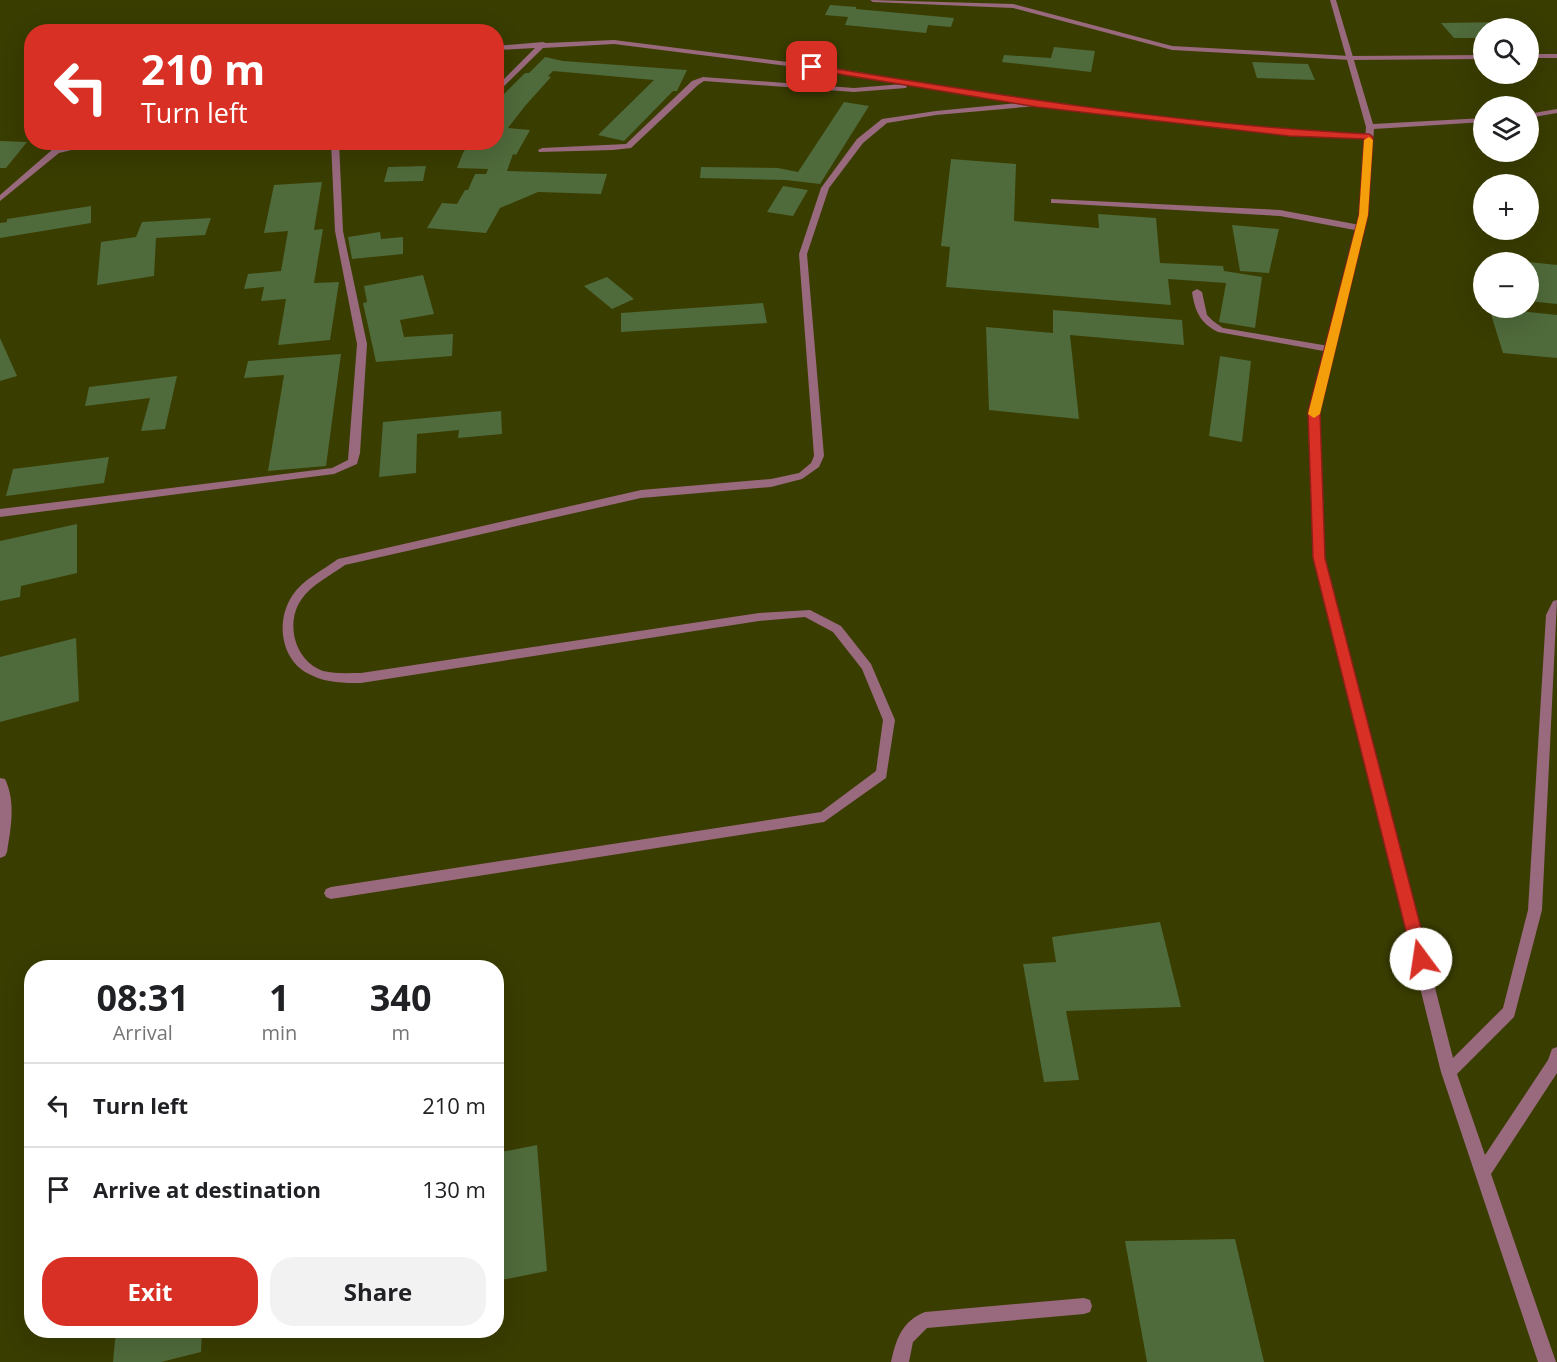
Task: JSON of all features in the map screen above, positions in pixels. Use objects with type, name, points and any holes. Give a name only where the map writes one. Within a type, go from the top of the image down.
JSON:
[{"type":"street","points":[[873,0],[1013,6],[1172,48],[1350,58],[1473,57]]},
{"type":"street","points":[[1333,0],[1369,132],[1363,215],[1314,412],[1319,558],[1449,1072],[1547,1362]]},
{"type":"street","points":[[504,47],[614,42],[834,70],[1037,104],[1289,133],[1369,132],[1473,121]]},
{"type":"street","points":[[504,84],[543,44]]},
{"type":"street","points":[[1539,56],[1557,56]]},
{"type":"street","points":[[542,150],[628,146],[695,82],[703,80],[854,90],[919,84]]},
{"type":"street","points":[[331,893],[824,817],[882,774],[889,720],[867,667],[837,629],[806,613],[759,617],[361,678],[336,678],[310,670],[293,652],[287,630],[292,607],[303,589],[342,562],[641,494],[771,483],[802,476],[814,465],[819,456],[803,254],[825,188],[860,141],[885,122],[936,113],[1037,104]]},
{"type":"street","points":[[1539,114],[1557,111]]},
{"type":"street","points":[[0,199],[56,151],[61,150]]},
{"type":"street","points":[[0,513],[334,471],[352,462],[355,453],[362,344],[339,231],[335,150]]},
{"type":"street","points":[[1054,201],[1280,213],[1360,228]]},
{"type":"street","points":[[1197,292],[1201,316],[1208,325],[1221,330],[1329,349]]},
{"type":"street","points":[[1449,1072],[1509,1012],[1535,910],[1552,615],[1557,604]]},
{"type":"street","points":[[0,783],[4,789],[4,830],[0,852]]},
{"type":"street","points":[[1483,1172],[1555,1063],[1557,1054]]},
{"type":"street","points":[[900,1362],[904,1340],[912,1327],[925,1320],[1084,1306]]},
{"type":"building","points":[[830,5],[954,18],[951,27],[928,25],[926,33],[845,25],[848,17],[825,15]]},
{"type":"building","points":[[1441,23],[1473,23],[1473,38],[1454,38]]},
{"type":"building","points":[[1054,47],[1095,51],[1091,72],[1002,62],[1004,55],[1051,58]]},
{"type":"building","points":[[545,57],[563,61],[687,70],[677,91],[673,91],[624,141],[598,135],[654,80],[553,71],[548,76],[551,77],[508,128],[530,130],[516,155],[513,154],[507,171],[607,174],[601,194],[538,192],[500,208],[486,233],[427,228],[442,203],[457,204],[465,190],[468,190],[475,174],[486,174],[488,169],[457,168],[465,150],[504,150],[504,94],[525,73],[529,73]]},
{"type":"building","points":[[1252,62],[1308,64],[1315,80],[1257,78]]},
{"type":"building","points":[[844,102],[869,106],[820,184],[786,180],[700,178],[701,167],[778,168],[798,172]]},
{"type":"building","points":[[0,141],[24,142],[24,146],[6,168],[0,168]]},
{"type":"building","points":[[951,159],[1016,164],[1014,221],[1099,228],[1098,214],[1156,218],[1160,263],[1223,266],[1224,271],[1262,277],[1255,328],[1219,322],[1226,283],[1168,279],[1171,305],[946,287],[950,247],[941,246]]},
{"type":"building","points":[[426,166],[423,181],[384,182],[388,167]]},
{"type":"building","points":[[322,182],[314,230],[323,229],[314,283],[339,282],[330,340],[278,345],[286,299],[261,301],[264,287],[244,289],[248,274],[281,271],[288,231],[264,233],[274,185]]},
{"type":"building","points":[[783,186],[808,190],[793,216],[767,212]]},
{"type":"building","points":[[91,206],[91,223],[0,238],[0,223],[7,222],[7,219]]},
{"type":"building","points":[[211,218],[205,235],[156,238],[154,276],[97,285],[101,242],[136,237],[142,222]]},
{"type":"building","points":[[1232,225],[1279,229],[1269,273],[1240,271]]},
{"type":"building","points":[[380,232],[381,239],[403,237],[403,254],[352,259],[348,237]]},
{"type":"building","points":[[1539,263],[1557,265],[1557,304],[1539,302]]},
{"type":"building","points":[[423,275],[434,314],[400,320],[404,337],[453,334],[452,356],[376,362],[363,303],[367,302],[364,286]]},
{"type":"building","points":[[607,277],[634,299],[612,309],[584,286]]},
{"type":"building","points":[[763,303],[767,323],[621,332],[621,313]]},
{"type":"building","points":[[1053,310],[1182,320],[1184,345],[1070,335],[1079,419],[989,410],[986,327],[1053,333]]},
{"type":"building","points":[[1539,313],[1557,315],[1557,358],[1503,353],[1492,318],[1539,318]]},
{"type":"building","points":[[0,338],[17,376],[0,381]]},
{"type":"building","points":[[341,354],[326,466],[268,471],[284,375],[244,378],[248,361]]},
{"type":"building","points":[[1220,356],[1251,361],[1242,442],[1209,436]]},
{"type":"building","points":[[177,376],[165,429],[141,431],[150,398],[85,406],[89,387]]},
{"type":"building","points":[[501,411],[502,434],[458,438],[459,430],[417,434],[416,473],[379,477],[383,422]]},
{"type":"building","points":[[109,457],[104,483],[6,496],[13,469]]},
{"type":"building","points":[[77,524],[77,573],[21,586],[20,597],[0,601],[0,541]]},
{"type":"building","points":[[76,638],[79,701],[0,722],[0,657]]},
{"type":"building","points":[[1160,922],[1181,1007],[1066,1011],[1079,1080],[1044,1082],[1023,964],[1056,962],[1052,937]]},
{"type":"building","points":[[537,1145],[547,1271],[504,1279],[504,1151]]},
{"type":"building","points":[[1235,1239],[1264,1362],[1147,1362],[1125,1241]]},
{"type":"building","points":[[115,1338],[202,1338],[201,1352],[161,1362],[113,1362]]},
{"type":"slow traffic","points":[[1314,414],[1363,215],[1369,140]]},
{"type":"route","points":[[812,67],[1037,104],[1289,133],[1369,137],[1363,215],[1314,412],[1319,558],[1421,959]]}]
